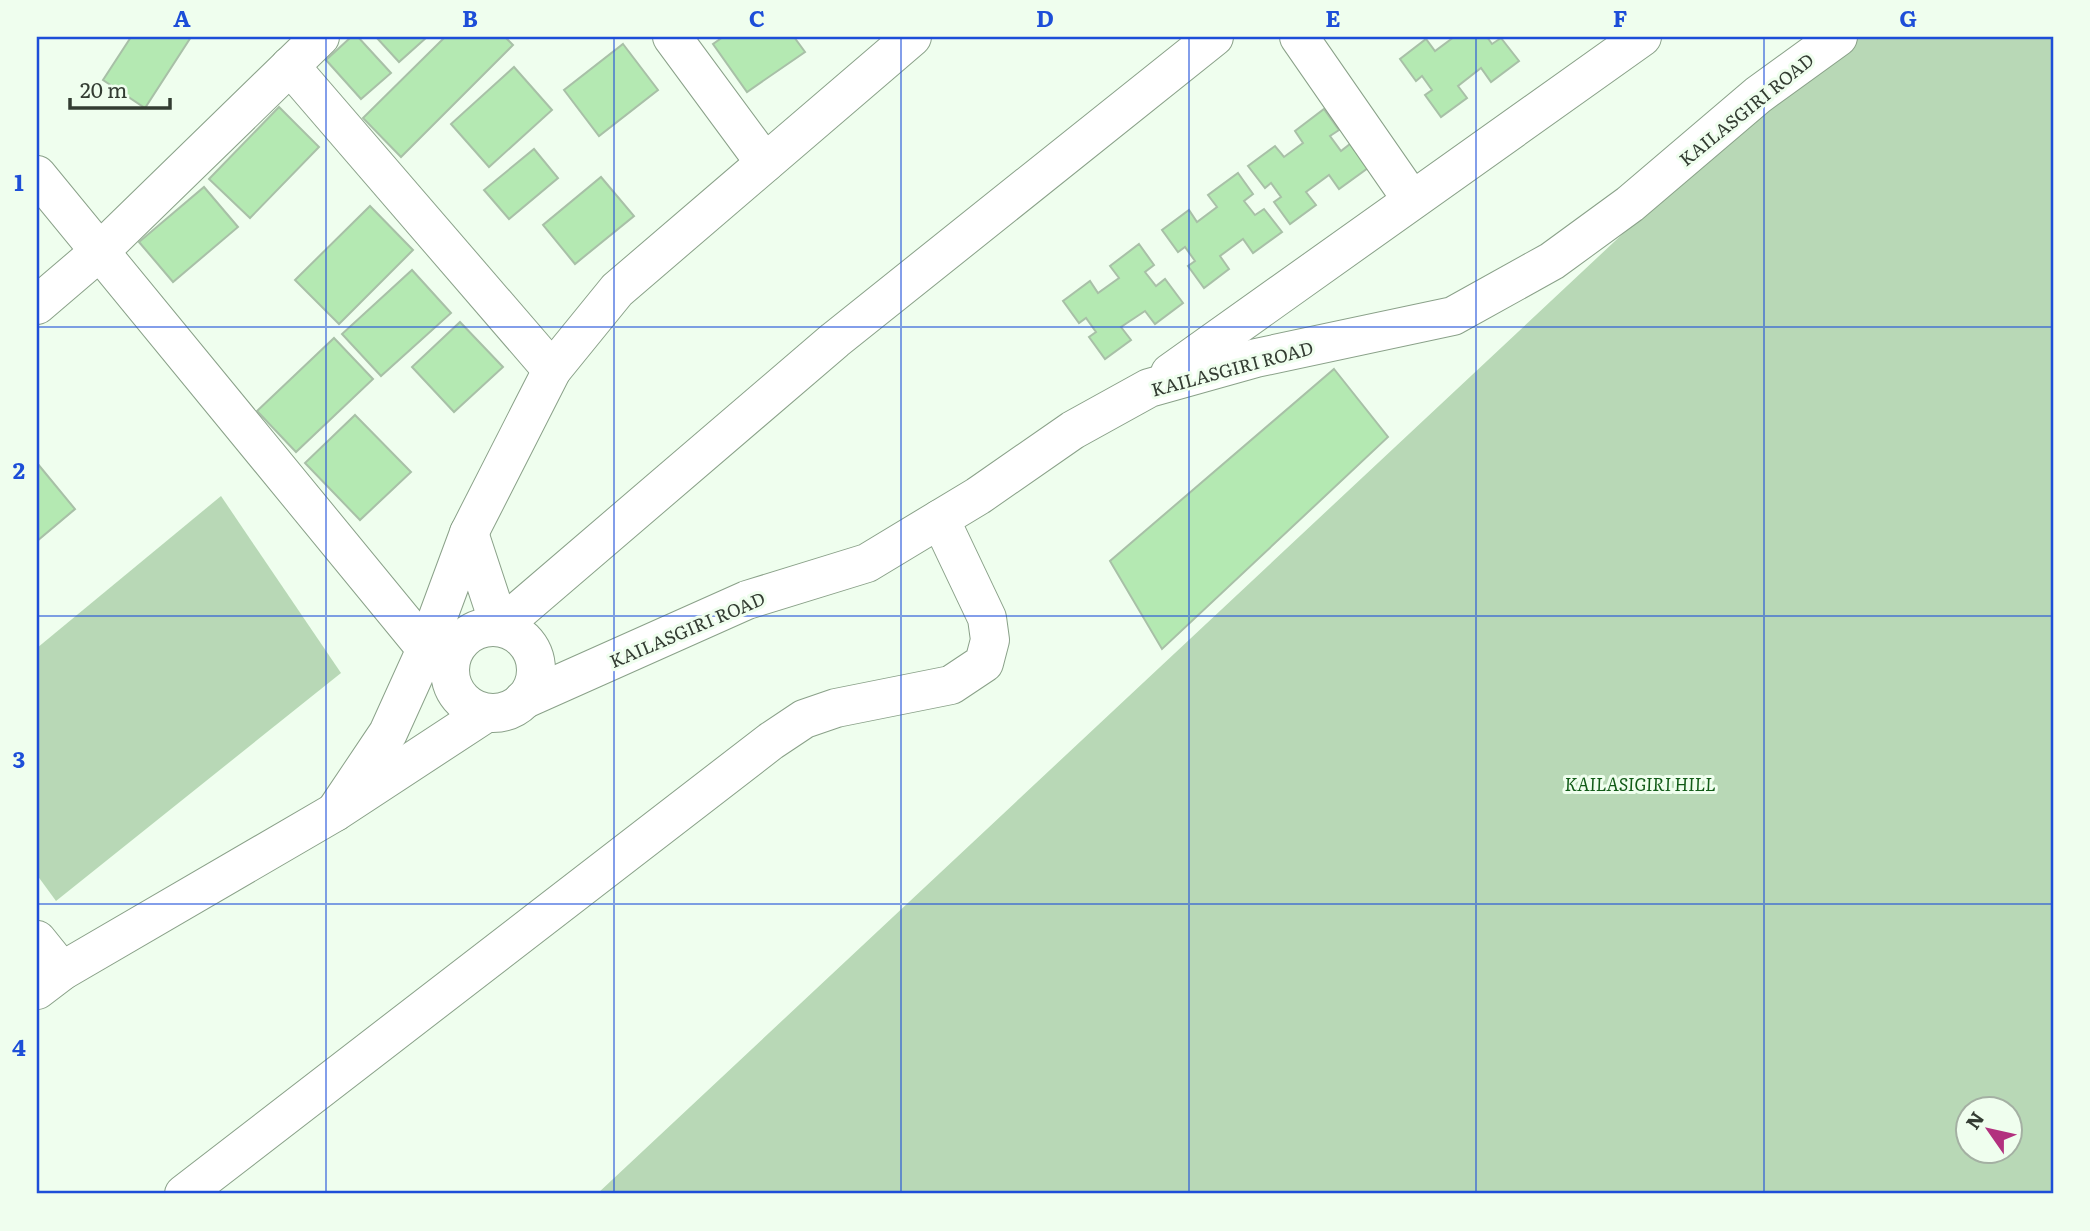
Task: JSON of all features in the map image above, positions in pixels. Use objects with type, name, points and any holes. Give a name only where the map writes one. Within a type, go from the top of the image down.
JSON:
[{"type":"street","points":[[37,305],[99,251],[320,37]]},
{"type":"street","points":[[672,37],[765,163]]},
{"type":"street","points":[[335,813],[437,657],[469,533],[552,370],[617,290],[912,37]]},
{"type":"street","points":[[500,628],[835,340],[1214,37]]},
{"type":"street","points":[[1299,37],[1412,200]]},
{"type":"street","points":[[1149,388],[1642,37]]},
{"type":"street","name":"KAILASGIRI ROAD","points":[[523,701],[747,600],[867,564],[1073,430],[1149,388],[1256,358],[1453,316],[1552,261],[1630,204],[1758,95],[1838,37]]},
{"type":"street","points":[[290,66],[552,370]]},
{"type":"street","points":[[37,175],[437,657],[462,700],[485,713]]},
{"type":"street","points":[[184,1194],[771,741],[804,719],[835,708],[951,685],[984,663],[990,640],[988,618],[940,519]]},
{"type":"street","points":[[469,533],[500,628]]},
{"type":"street","points":[[437,657],[474,631],[500,628],[513,632],[531,650],[598,667]]},
{"type":"street","points":[[37,940],[49,980],[335,813],[485,713],[512,709],[523,701],[535,677],[531,650]]},
{"type":"green space","name":"KAILASIGIRI HILL","points":[[1833,37],[2053,37],[2053,1194],[597,1194]]},
{"type":"green space","points":[[221,496],[341,673],[56,901],[37,875],[37,648]]},
{"type":"building","points":[[131,37],[191,37],[145,108],[103,80]]},
{"type":"building","points":[[351,37],[358,37],[391,73],[361,99],[326,60]]},
{"type":"building","points":[[376,37],[427,37],[399,62]]},
{"type":"building","points":[[445,37],[505,37],[513,45],[401,157],[363,118]]},
{"type":"building","points":[[723,37],[794,37],[805,52],[747,92],[713,44]]},
{"type":"building","points":[[1454,37],[1487,37],[1492,44],[1501,38],[1519,61],[1491,82],[1481,68],[1458,86],[1467,98],[1441,117],[1425,95],[1432,90],[1422,76],[1416,81],[1400,59],[1426,39],[1435,51]]},
{"type":"building","points":[[623,44],[658,90],[599,136],[564,90]]},
{"type":"building","points":[[514,67],[552,110],[489,167],[451,124]]},
{"type":"building","points":[[279,107],[319,147],[250,218],[209,179]]},
{"type":"building","points":[[1324,109],[1339,130],[1330,136],[1341,151],[1350,144],[1368,168],[1339,189],[1329,175],[1306,192],[1316,205],[1290,224],[1274,202],[1281,197],[1271,183],[1265,188],[1248,166],[1275,146],[1284,157],[1303,143],[1295,131]]},
{"type":"building","points":[[534,149],[558,178],[509,219],[484,190]]},
{"type":"building","points":[[1238,173],[1253,194],[1244,201],[1255,215],[1264,209],[1282,232],[1253,253],[1243,239],[1220,256],[1229,269],[1204,288],[1188,266],[1195,261],[1185,247],[1178,252],[1162,230],[1189,210],[1197,222],[1217,207],[1208,195]]},
{"type":"building","points":[[601,177],[634,216],[575,264],[543,225]]},
{"type":"building","points":[[204,187],[238,227],[173,282],[139,242]]},
{"type":"building","points":[[370,206],[413,250],[339,324],[295,280]]},
{"type":"building","points":[[1139,244],[1154,265],[1145,272],[1156,286],[1165,279],[1183,303],[1155,324],[1145,311],[1121,327],[1131,340],[1105,359],[1089,337],[1096,332],[1086,318],[1079,323],[1063,301],[1090,281],[1098,293],[1119,278],[1110,266]]},
{"type":"building","points":[[412,270],[451,313],[381,376],[342,334]]},
{"type":"building","points":[[460,322],[503,367],[454,412],[412,367]]},
{"type":"building","points":[[334,338],[373,379],[296,452],[257,411]]},
{"type":"building","points":[[1334,369],[1388,437],[1162,649],[1110,561]]},
{"type":"building","points":[[355,415],[411,472],[360,520],[305,463]]},
{"type":"building","points":[[37,463],[75,509],[37,541]]}]
